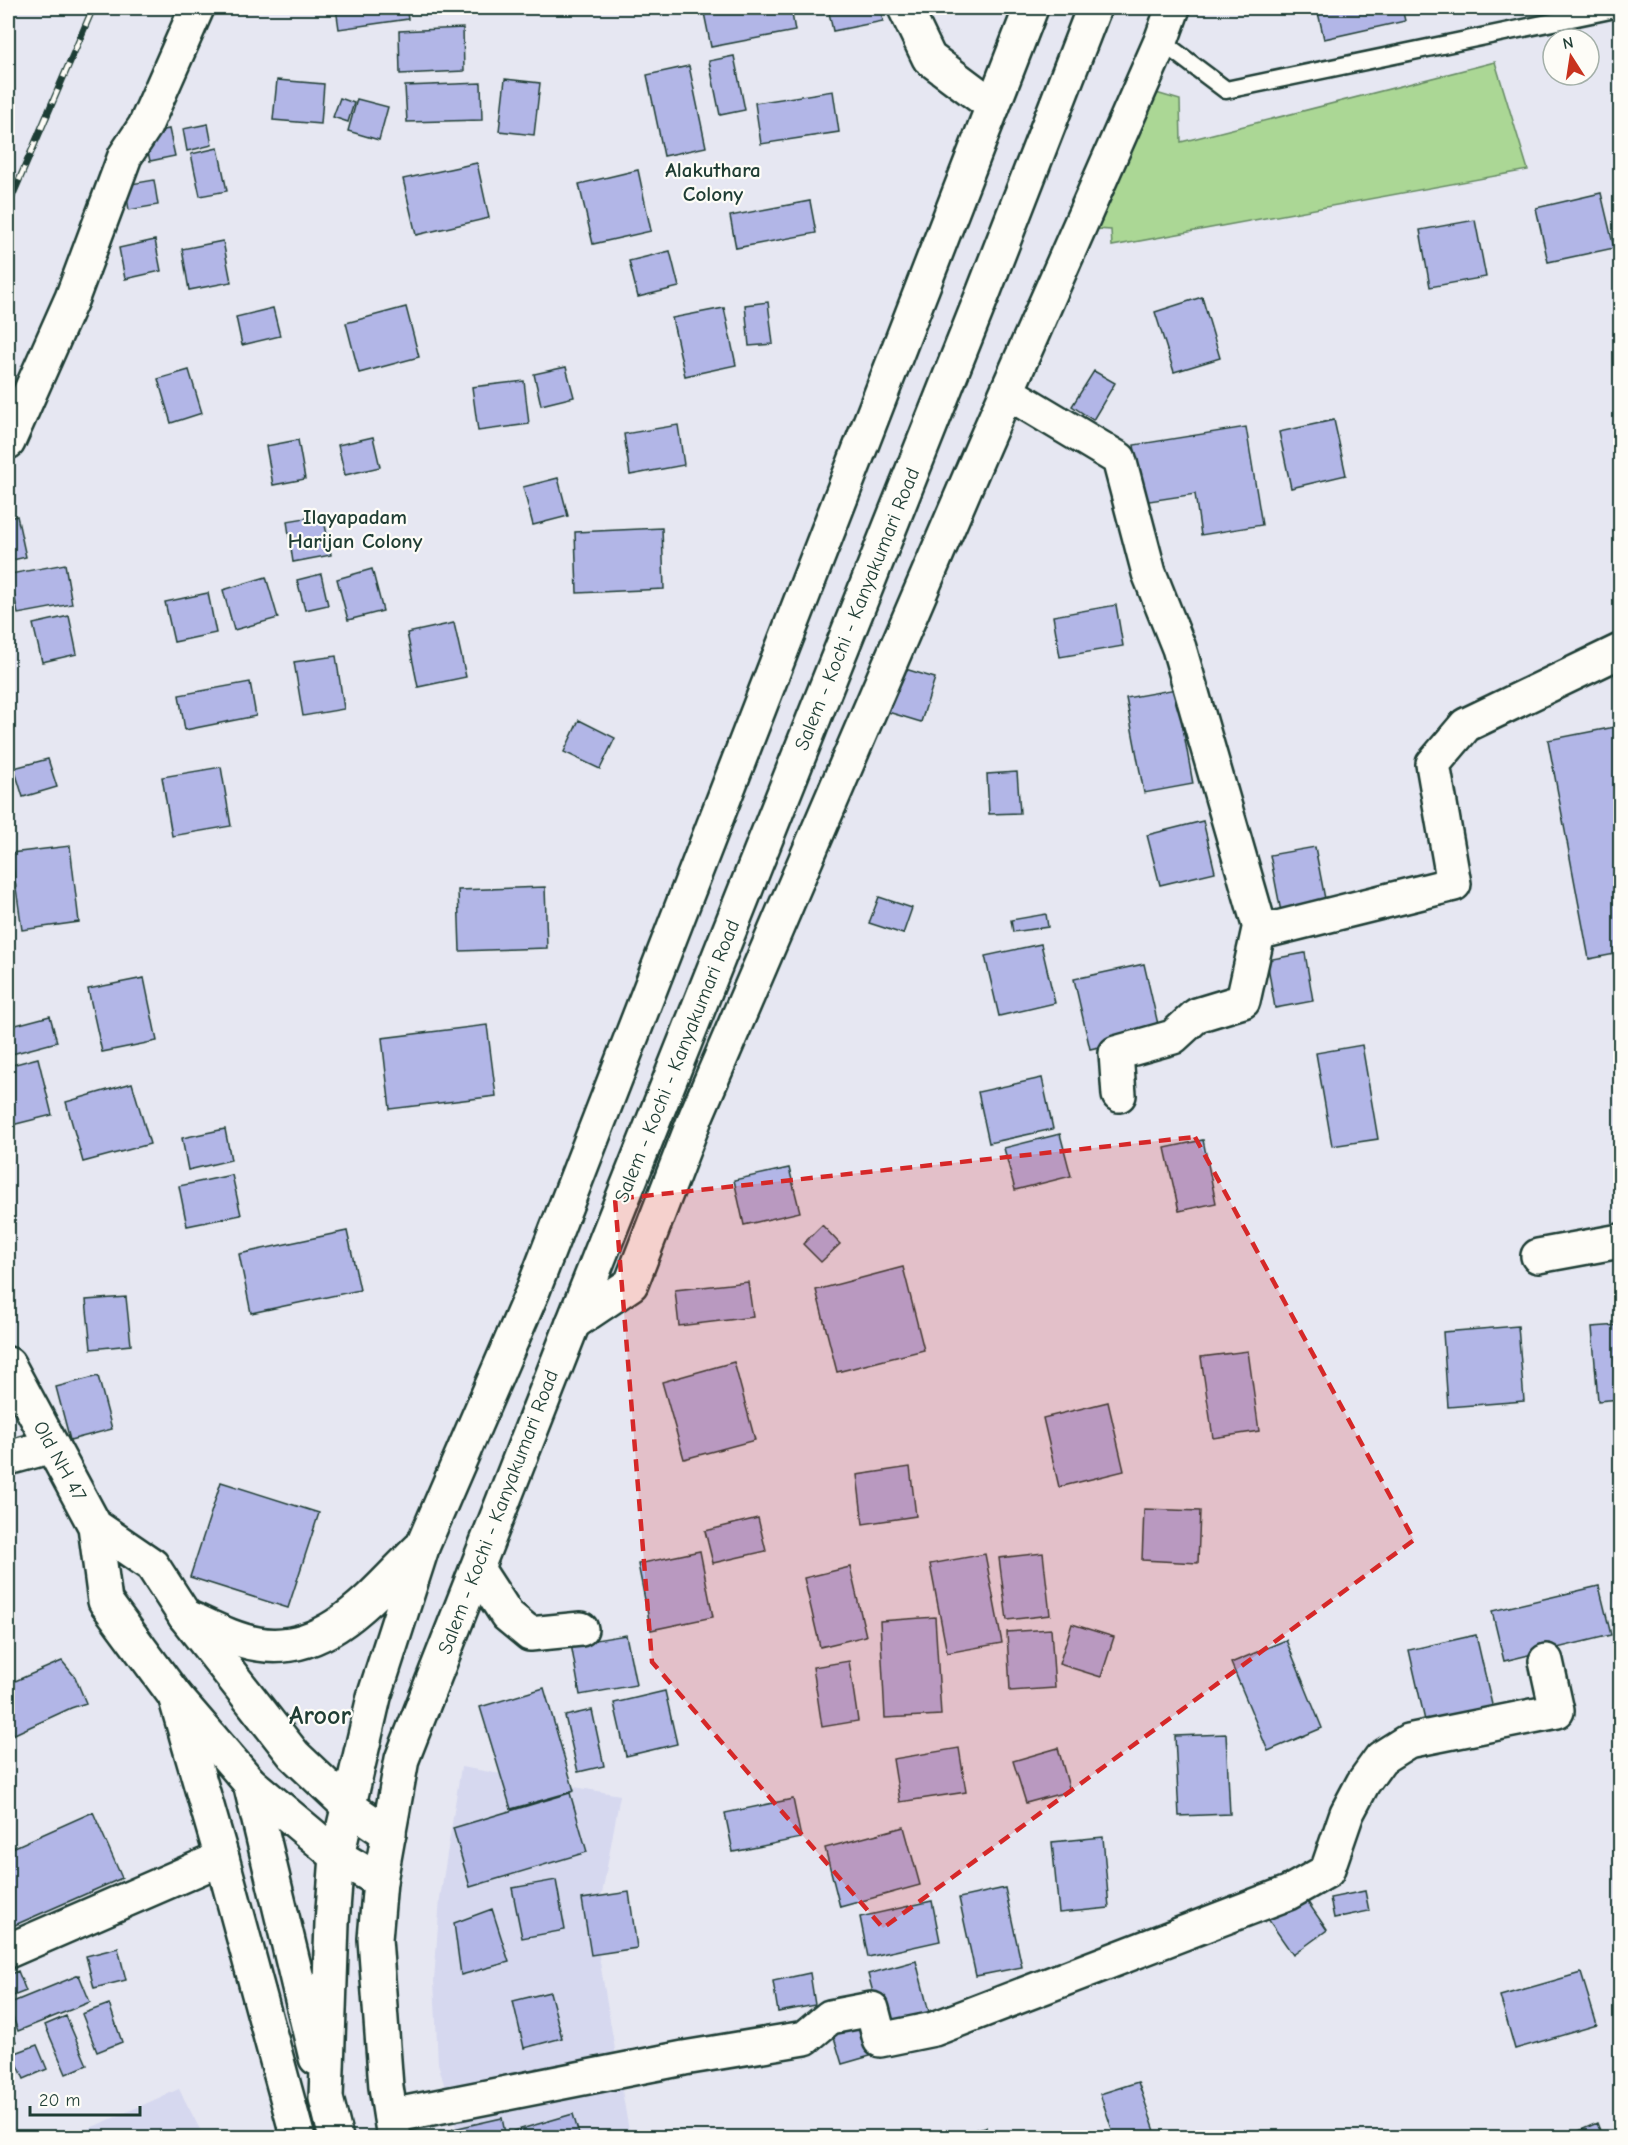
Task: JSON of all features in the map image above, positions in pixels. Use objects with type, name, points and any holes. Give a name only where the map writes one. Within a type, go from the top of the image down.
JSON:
[{"type":"main road","points":[[8,442],[72,298],[125,156],[145,126],[197,8]]},
{"type":"main road","points":[[905,8],[929,58],[993,106]]},
{"type":"main road","points":[[326,2098],[332,1923],[337,1856],[374,1697],[423,1545],[532,1293],[1030,8]]},
{"type":"main road","name":"Salem - Kochi - Kanyakumari Road","points":[[393,2127],[386,2087],[375,1939],[380,1881],[402,1759],[1094,8]]},
{"type":"main road","points":[[573,1323],[631,1284],[696,1116],[1173,8]]},
{"type":"main road","points":[[1007,392],[1119,459],[1149,573],[1179,648],[1260,929],[1243,1001],[1197,1015],[1173,1037],[1116,1053],[1119,1095]]},
{"type":"main road","points":[[1260,929],[1261,932],[1454,884],[1433,764],[1466,725],[1620,651]]},
{"type":"main road","points":[[1538,1256],[1620,1241]]},
{"type":"main road","name":"Old NH 47","points":[[8,1364],[95,1526]]},
{"type":"main road","points":[[8,1458],[52,1446]]},
{"type":"main road","points":[[95,1526],[152,1565],[185,1616],[294,1755],[349,1807],[389,1833]]},
{"type":"main road","points":[[95,1526],[105,1601],[174,1696],[250,1783],[337,1856],[380,1881]]},
{"type":"main road","points":[[185,1616],[258,1644],[292,1643],[309,1639],[323,1634],[349,1617],[423,1545]]},
{"type":"main road","points":[[477,1569],[507,1615],[530,1634],[581,1629]]},
{"type":"main road","points":[[393,2127],[684,2058],[806,2038],[830,2018],[872,2008],[880,2040],[934,2029],[1288,1893],[1327,1871],[1347,1813],[1363,1783],[1381,1758],[1408,1741],[1557,1711],[1546,1661]]},
{"type":"main road","points":[[174,1696],[222,1858],[298,2138]]},
{"type":"main road","points":[[250,1783],[336,2138]]},
{"type":"main road","points":[[8,1951],[222,1858]]},
{"type":"lane","points":[[1161,40],[1226,90],[1620,8]]},
{"type":"highlighted area","points":[[1195,1137],[1414,1540],[883,1928],[652,1662],[615,1199]]},
{"type":"shaded area","points":[[461,1767],[620,1795],[595,1933],[630,2137],[459,2138],[438,2063],[434,1981],[440,1898]]},
{"type":"shaded area","points":[[179,2089],[204,2137],[70,2137]]},
{"type":"green space","points":[[1495,62],[1528,170],[1112,246],[1111,230],[1096,229],[1156,93],[1180,100],[1181,142]]},
{"type":"building","points":[[336,8],[406,8],[408,19],[339,29]]},
{"type":"building","points":[[703,8],[791,8],[795,31],[711,47]]},
{"type":"building","points":[[828,8],[880,8],[883,21],[833,31]]},
{"type":"building","points":[[1317,8],[1402,8],[1405,21],[1324,39]]},
{"type":"building","points":[[463,28],[464,71],[400,74],[399,31]]},
{"type":"building","points":[[734,56],[745,110],[720,115],[709,61]]},
{"type":"building","points":[[689,66],[706,147],[664,156],[647,75]]},
{"type":"building","points":[[505,79],[540,83],[534,135],[499,131]]},
{"type":"building","points":[[277,80],[324,84],[321,124],[273,120]]},
{"type":"building","points":[[481,83],[482,120],[407,122],[405,86]]},
{"type":"building","points":[[833,91],[839,132],[761,144],[755,103]]},
{"type":"building","points":[[340,98],[354,103],[348,122],[333,117]]},
{"type":"building","points":[[357,99],[388,107],[379,140],[348,131]]},
{"type":"building","points":[[208,124],[212,145],[187,151],[183,129]]},
{"type":"building","points":[[169,129],[175,156],[150,161],[144,134]]},
{"type":"building","points":[[218,148],[227,191],[200,196],[191,154]]},
{"type":"building","points":[[477,163],[489,218],[416,235],[403,179]]},
{"type":"building","points":[[638,170],[651,231],[593,244],[579,184]]},
{"type":"building","points":[[154,180],[158,205],[129,210],[125,185]]},
{"type":"building","points":[[1601,193],[1614,248],[1548,262],[1536,208]]},
{"type":"building","points":[[810,201],[816,233],[736,248],[730,216]]},
{"type":"building","points":[[1475,220],[1486,277],[1430,287],[1420,230]]},
{"type":"building","points":[[155,240],[161,271],[125,279],[119,248]]},
{"type":"building","points":[[223,241],[231,282],[189,290],[182,249]]},
{"type":"building","points":[[670,251],[679,287],[638,297],[629,261]]},
{"type":"building","points":[[1202,297],[1220,358],[1174,372],[1155,312]]},
{"type":"building","points":[[768,302],[773,344],[749,346],[745,305]]},
{"type":"building","points":[[406,307],[419,357],[359,373],[346,323]]},
{"type":"building","points":[[273,308],[280,336],[242,345],[236,317]]},
{"type":"building","points":[[724,308],[736,365],[685,376],[672,318]]},
{"type":"building","points":[[566,367],[574,397],[541,405],[534,374]]},
{"type":"building","points":[[189,370],[202,413],[171,423],[158,379]]},
{"type":"building","points":[[1094,371],[1115,383],[1093,420],[1072,406]]},
{"type":"building","points":[[524,381],[529,424],[478,431],[472,387]]},
{"type":"building","points":[[1334,420],[1346,475],[1291,488],[1279,432]]},
{"type":"building","points":[[678,425],[684,465],[630,475],[624,434]]},
{"type":"building","points":[[1246,427],[1262,525],[1201,535],[1195,494],[1143,502],[1134,445]]},
{"type":"building","points":[[373,437],[380,467],[345,475],[338,445]]},
{"type":"building","points":[[298,440],[305,479],[273,485],[266,446]]},
{"type":"building","points":[[558,478],[568,516],[533,525],[523,487]]},
{"type":"building","points":[[323,515],[331,555],[293,562],[287,521]]},
{"type":"building","points":[[17,516],[26,557],[8,561],[8,518]]},
{"type":"building","points":[[662,528],[664,589],[577,593],[575,532]]},
{"type":"building","points":[[65,564],[72,604],[18,614],[10,574]]},
{"type":"building","points":[[372,569],[383,611],[348,620],[337,579]]},
{"type":"building","points":[[321,574],[328,605],[305,610],[297,580]]},
{"type":"building","points":[[266,577],[278,618],[234,630],[223,590]]},
{"type":"building","points":[[208,593],[216,633],[174,642],[165,602]]},
{"type":"building","points":[[1116,605],[1123,646],[1060,657],[1053,616]]},
{"type":"building","points":[[69,616],[77,654],[42,662],[33,624]]},
{"type":"building","points":[[454,623],[466,677],[418,687],[407,633]]},
{"type":"building","points":[[336,656],[344,709],[303,716],[294,662]]},
{"type":"building","points":[[902,668],[935,678],[921,722],[888,712]]},
{"type":"building","points":[[250,682],[256,716],[185,730],[179,695]]},
{"type":"building","points":[[1176,689],[1193,784],[1144,793],[1126,698]]},
{"type":"building","points":[[579,720],[615,738],[600,769],[564,752]]},
{"type":"building","points":[[1620,726],[1620,953],[1589,959],[1548,740]]},
{"type":"building","points":[[48,759],[57,787],[23,797],[14,768]]},
{"type":"building","points":[[221,767],[231,826],[172,836],[162,777]]},
{"type":"building","points":[[1017,772],[1020,813],[989,814],[987,774]]},
{"type":"building","points":[[1203,821],[1215,872],[1160,885],[1147,835]]},
{"type":"building","points":[[70,846],[79,922],[22,930],[11,853]]},
{"type":"building","points":[[1315,847],[1326,904],[1281,912],[1270,855]]},
{"type":"building","points":[[545,887],[547,948],[460,951],[458,890]]},
{"type":"building","points":[[879,897],[912,908],[903,934],[869,923]]},
{"type":"building","points":[[1046,914],[1048,927],[1013,932],[1011,920]]},
{"type":"building","points":[[1041,944],[1055,1003],[999,1016],[985,956]]},
{"type":"building","points":[[1305,953],[1313,1001],[1275,1008],[1267,960]]},
{"type":"building","points":[[1144,964],[1160,1033],[1090,1049],[1074,979]]},
{"type":"building","points":[[144,978],[157,1041],[102,1052],[88,989]]},
{"type":"building","points":[[50,1016],[57,1042],[8,1055],[8,1027]]},
{"type":"building","points":[[487,1025],[496,1096],[390,1109],[382,1038]]},
{"type":"building","points":[[1362,1045],[1378,1139],[1332,1146],[1316,1053]]},
{"type":"building","points":[[38,1058],[52,1115],[8,1126],[8,1066]]},
{"type":"building","points":[[1042,1078],[1053,1129],[989,1143],[978,1092]]},
{"type":"building","points":[[132,1083],[150,1144],[83,1162],[66,1102]]},
{"type":"building","points":[[225,1129],[231,1160],[188,1170],[182,1138]]},
{"type":"building","points":[[1060,1134],[1071,1176],[1015,1190],[1004,1148]]},
{"type":"building","points":[[1203,1140],[1216,1203],[1179,1211],[1165,1148]]},
{"type":"building","points":[[789,1168],[800,1212],[744,1225],[734,1180]]},
{"type":"building","points":[[232,1175],[241,1215],[187,1226],[179,1186]]},
{"type":"building","points":[[822,1225],[840,1244],[821,1262],[803,1244]]},
{"type":"building","points":[[347,1231],[360,1290],[251,1313],[239,1254]]},
{"type":"building","points":[[903,1267],[924,1350],[837,1372],[816,1290]]},
{"type":"building","points":[[748,1282],[753,1317],[679,1326],[675,1290]]},
{"type":"building","points":[[126,1297],[131,1345],[91,1349],[86,1300]]},
{"type":"building","points":[[1620,1325],[1620,1399],[1598,1401],[1592,1327]]},
{"type":"building","points":[[1518,1326],[1524,1401],[1448,1407],[1443,1332]]},
{"type":"building","points":[[1248,1351],[1259,1431],[1213,1438],[1201,1357]]},
{"type":"building","points":[[734,1362],[755,1440],[684,1459],[662,1382]]},
{"type":"building","points":[[98,1376],[112,1429],[70,1440],[56,1387]]},
{"type":"building","points":[[1108,1402],[1124,1471],[1059,1487],[1043,1418]]},
{"type":"building","points":[[910,1467],[916,1516],[863,1524],[857,1475]]},
{"type":"building","points":[[221,1482],[319,1513],[288,1608],[190,1577]]},
{"type":"building","points":[[1144,1509],[1200,1511],[1198,1563],[1142,1560]]},
{"type":"building","points":[[758,1518],[766,1551],[713,1563],[705,1531]]},
{"type":"building","points":[[700,1551],[713,1617],[651,1630],[638,1564]]},
{"type":"building","points":[[1043,1553],[1050,1615],[1007,1620],[999,1558]]},
{"type":"building","points":[[985,1554],[1002,1643],[947,1653],[930,1564]]},
{"type":"building","points":[[850,1567],[866,1636],[820,1647],[804,1578]]},
{"type":"building","points":[[1599,1586],[1611,1635],[1504,1661],[1492,1611]]},
{"type":"building","points":[[935,1617],[941,1715],[885,1718],[880,1621]]},
{"type":"building","points":[[1072,1624],[1114,1637],[1101,1677],[1059,1664]]},
{"type":"building","points":[[1051,1629],[1055,1688],[1010,1691],[1007,1632]]},
{"type":"building","points":[[626,1635],[636,1685],[580,1695],[571,1644]]},
{"type":"building","points":[[1476,1635],[1493,1709],[1426,1725],[1409,1650]]},
{"type":"building","points":[[1286,1640],[1322,1728],[1268,1751],[1231,1663]]},
{"type":"building","points":[[62,1661],[75,1677],[86,1703],[8,1737],[8,1684]]},
{"type":"building","points":[[849,1661],[858,1721],[822,1727],[813,1667]]},
{"type":"building","points":[[544,1688],[574,1791],[511,1809],[480,1707]]},
{"type":"building","points":[[665,1691],[677,1744],[626,1756],[614,1703]]},
{"type":"building","points":[[592,1710],[604,1766],[578,1772],[565,1716]]},
{"type":"building","points":[[1226,1734],[1230,1814],[1179,1816],[1175,1736]]},
{"type":"building","points":[[959,1748],[966,1792],[900,1802],[893,1759]]},
{"type":"building","points":[[1058,1748],[1070,1791],[1026,1803],[1013,1761]]},
{"type":"building","points":[[570,1793],[587,1852],[470,1887],[453,1828]]},
{"type":"building","points":[[793,1799],[801,1838],[733,1852],[725,1813]]},
{"type":"building","points":[[93,1812],[122,1878],[8,1928],[8,1850]]},
{"type":"building","points":[[904,1827],[920,1885],[840,1907],[825,1848]]},
{"type":"building","points":[[1103,1837],[1109,1908],[1059,1913],[1052,1842]]},
{"type":"building","points":[[556,1880],[565,1930],[522,1938],[512,1888]]},
{"type":"building","points":[[1005,1888],[1022,1967],[976,1976],[959,1898]]},
{"type":"building","points":[[1365,1891],[1369,1911],[1334,1918],[1330,1898]]},
{"type":"building","points":[[629,1892],[637,1948],[591,1955],[582,1899]]},
{"type":"building","points":[[1303,1895],[1327,1930],[1293,1955],[1268,1919]]},
{"type":"building","points":[[932,1901],[940,1941],[868,1957],[860,1917]]},
{"type":"building","points":[[492,1909],[509,1962],[461,1975],[454,1923]]},
{"type":"building","points":[[118,1948],[126,1980],[94,1988],[86,1956]]},
{"type":"building","points":[[916,1961],[931,2020],[884,2033],[868,1974]]},
{"type":"building","points":[[18,1971],[26,1991],[8,1998],[8,1975]]},
{"type":"building","points":[[810,1973],[815,2005],[778,2012],[773,1981]]},
{"type":"building","points":[[1581,1973],[1597,2025],[1515,2049],[1500,1996]]},
{"type":"building","points":[[79,1975],[90,2002],[18,2031],[8,2004]]},
{"type":"building","points":[[550,1992],[562,2038],[524,2048],[513,2001]]},
{"type":"building","points":[[109,2004],[122,2042],[97,2052],[82,2014]]},
{"type":"building","points":[[865,2014],[877,2054],[842,2064],[830,2024]]},
{"type":"building","points":[[66,2016],[87,2065],[66,2074],[45,2025]]},
{"type":"building","points":[[8,2021],[16,2042],[8,2045]]},
{"type":"building","points":[[37,2045],[47,2069],[24,2079],[13,2054]]},
{"type":"building","points":[[1138,2082],[1156,2134],[1145,2138],[1115,2138],[1100,2094]]},
{"type":"building","points":[[573,2114],[580,2138],[516,2138],[514,2131]]},
{"type":"building","points":[[502,2118],[506,2138],[455,2138],[453,2129]]},
{"type":"building","points":[[1597,2123],[1603,2138],[1563,2138]]},
{"type":"building","points":[[986,2127],[988,2138],[942,2138]]},
{"type":"railway","points":[[8,206],[93,8]]},
{"type":"district","name":"Alakuthara Colony","points":[[713,182]]},
{"type":"district","name":"Ilayapadam Harijan Colony","points":[[355,529]]},
{"type":"district","name":"Aroor","points":[[320,1716]]}]
